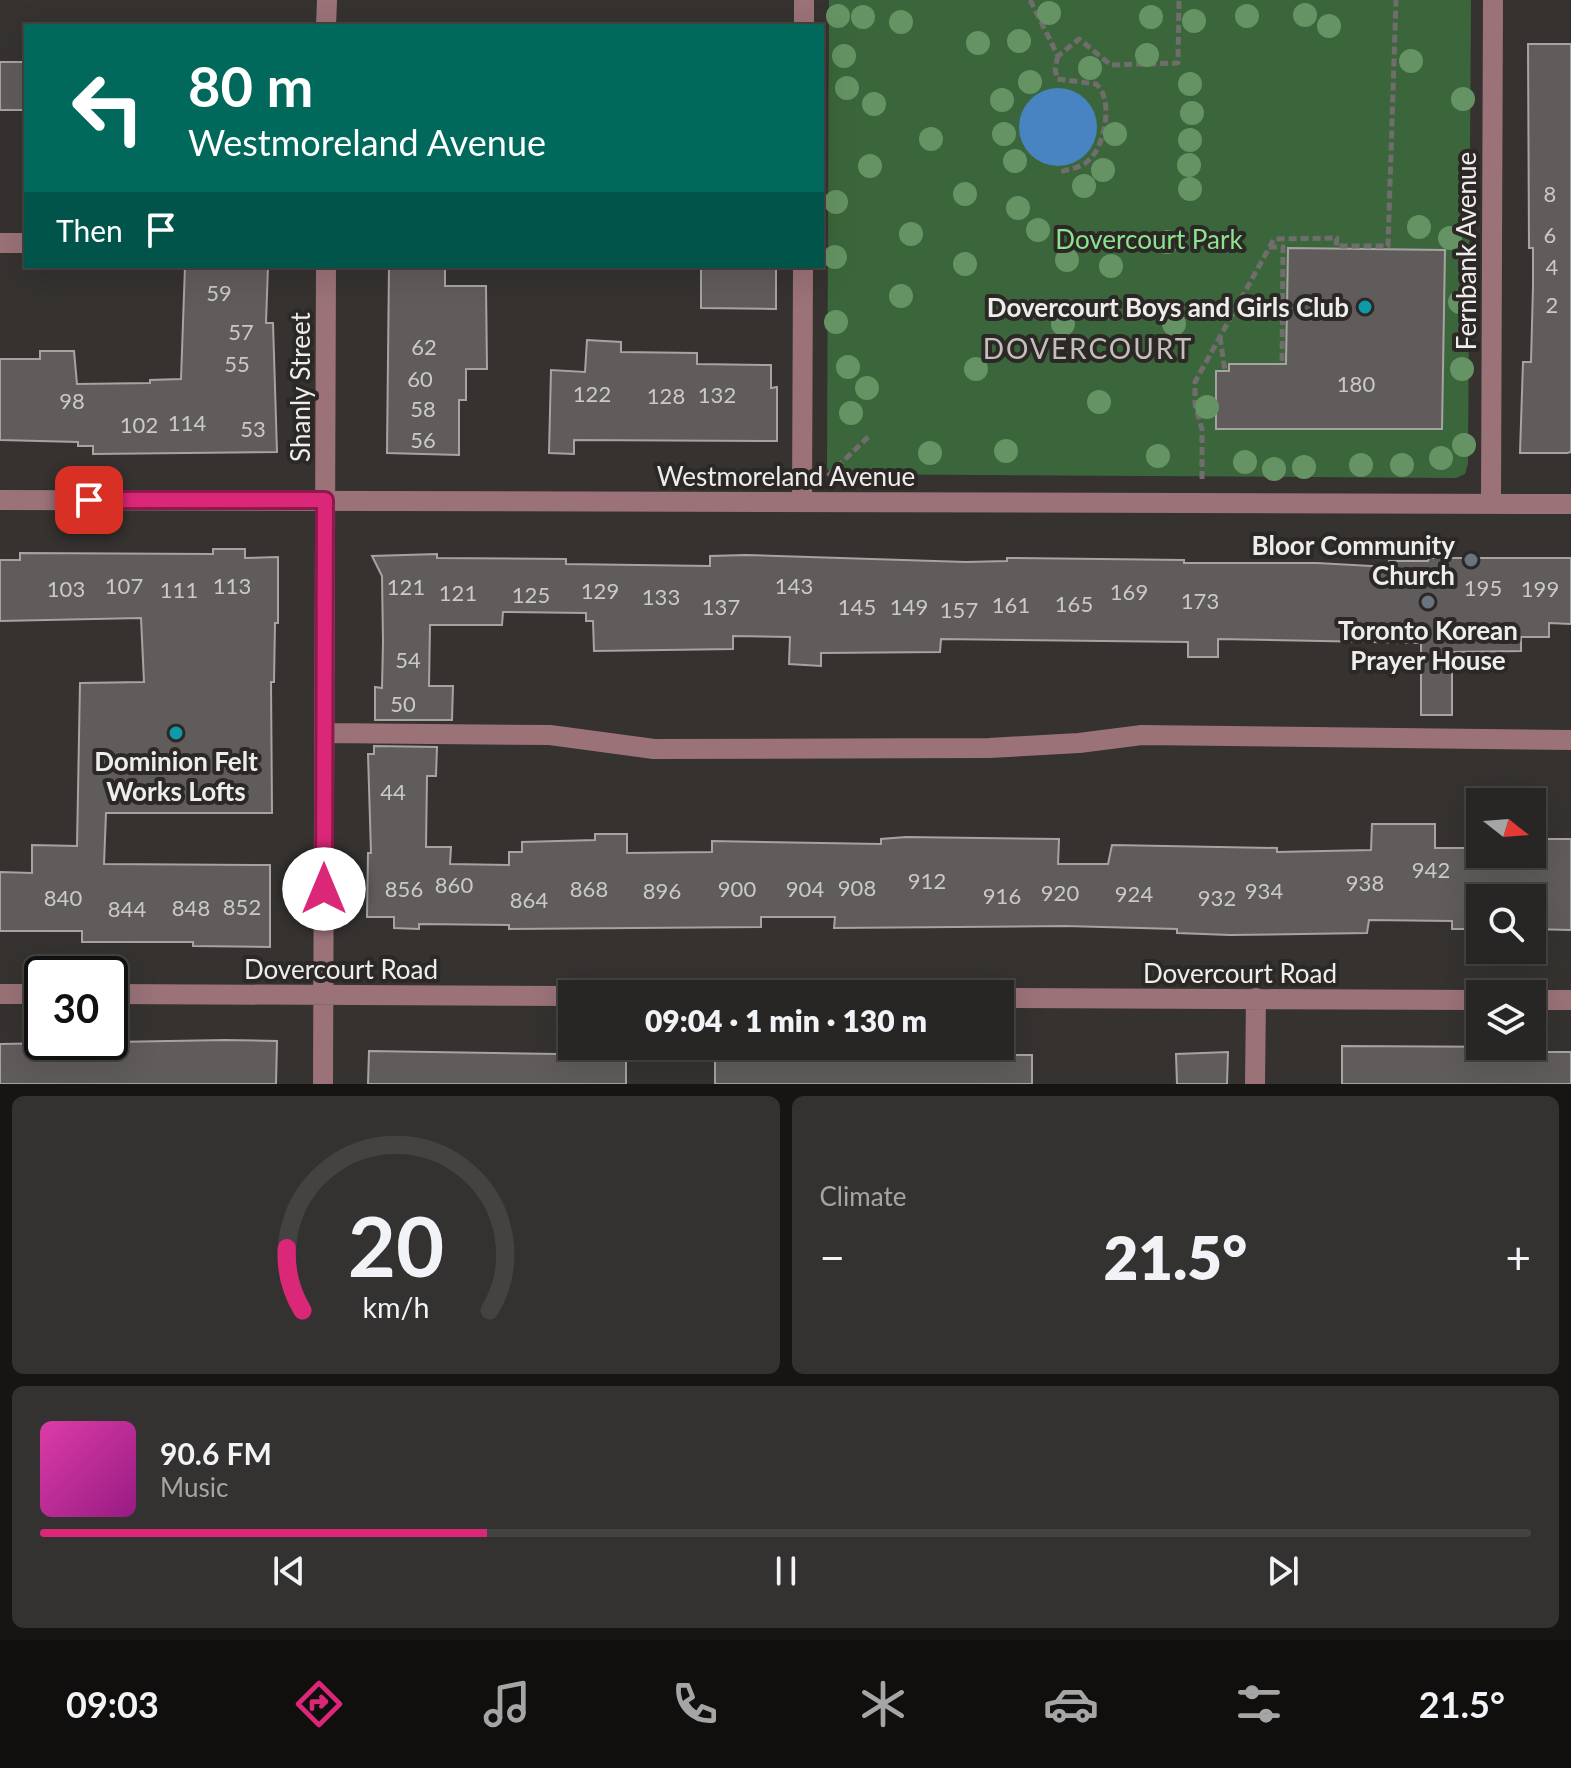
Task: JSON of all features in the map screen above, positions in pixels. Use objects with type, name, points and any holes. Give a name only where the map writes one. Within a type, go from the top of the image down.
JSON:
[{"type":"street","points":[[326,24],[327,0]]},
{"type":"street","points":[[804,0],[804,24]]},
{"type":"street","name":"Fernbank Avenue","points":[[1491,503],[1493,0]]},
{"type":"street","points":[[0,243],[24,243]]},
{"type":"street","name":"Shanly Street","points":[[323,1084],[326,268]]},
{"type":"street","points":[[802,502],[803,268]]},
{"type":"street","name":"Westmoreland Avenue","points":[[0,500],[1571,504]]},
{"type":"street","points":[[324,733],[550,735],[654,749],[989,748],[1142,735],[1571,740]]},
{"type":"street","points":[[0,994],[24,994]]},
{"type":"street","name":"Dovercourt Road","points":[[128,994],[558,996]]},
{"type":"street","name":"Dovercourt Road","points":[[1014,998],[1466,1000]]},
{"type":"street","points":[[1255,1084],[1256,998]]},
{"type":"street","points":[[1546,1000],[1571,1000]]},
{"type":"path","points":[[1030,0],[1058,56]]},
{"type":"path","points":[[1059,172],[1078,167],[1094,155],[1103,136],[1105,96],[1096,84],[1057,79],[1055,68],[1058,56],[1079,39],[1111,65],[1178,63],[1179,0]]},
{"type":"path","points":[[1202,481],[1202,429],[1195,405],[1195,382],[1274,239],[1337,238],[1336,246],[1388,246],[1396,0]]},
{"type":"path","points":[[1269,247],[1283,247],[1282,362]]},
{"type":"path","points":[[1219,335],[1225,371]]},
{"type":"path","points":[[826,478],[870,435]]},
{"type":"green space","name":"Dovercourt Park","points":[[829,0],[1471,0],[1468,464],[1465,474],[1456,478],[831,474],[827,468]]},
{"type":"water","points":[[1058,88],[1073,91],[1090,105],[1097,127],[1094,142],[1080,159],[1058,166],[1043,163],[1026,149],[1019,127],[1022,112],[1036,95]]},
{"type":"building","points":[[1528,44],[1571,44],[1571,452],[1567,453],[1520,453],[1523,362],[1531,362],[1533,286],[1533,248],[1529,248]]},
{"type":"building","points":[[0,62],[24,62],[24,110],[0,110]]},
{"type":"building","name":"Dovercourt Boys and Girls Club","points":[[1288,248],[1445,250],[1442,429],[1216,429],[1216,371],[1229,371],[1229,364],[1286,364]]},
{"type":"building","points":[[185,268],[268,268],[266,323],[273,323],[277,452],[93,454],[93,446],[78,446],[78,442],[0,440],[0,359],[40,359],[40,351],[74,351],[77,384],[150,383],[150,380],[181,379]]},
{"type":"building","points":[[389,268],[445,268],[445,286],[486,286],[487,369],[466,369],[466,400],[459,400],[459,455],[387,453]]},
{"type":"building","points":[[701,268],[776,268],[776,309],[701,308]]},
{"type":"building","points":[[587,340],[621,342],[621,352],[697,353],[697,364],[771,365],[771,388],[777,387],[777,441],[574,440],[574,454],[549,453],[551,370],[585,372]]},
{"type":"building","points":[[213,549],[245,549],[245,558],[278,557],[278,623],[275,623],[274,682],[271,682],[272,813],[106,813],[104,864],[270,865],[270,947],[193,946],[193,942],[82,942],[82,931],[0,931],[0,872],[32,873],[32,845],[77,846],[80,683],[144,682],[141,618],[0,621],[0,560],[20,560],[20,553],[213,554]]},
{"type":"building","points":[[437,554],[437,558],[566,559],[566,564],[710,566],[710,556],[746,555],[966,562],[1007,561],[1007,558],[1184,560],[1184,563],[1317,563],[1389,567],[1389,561],[1428,561],[1429,558],[1571,558],[1571,624],[1549,623],[1549,637],[1521,637],[1521,651],[1452,652],[1452,715],[1421,715],[1421,643],[1218,639],[1218,657],[1188,657],[1188,642],[941,639],[940,652],[821,653],[821,666],[789,664],[790,637],[733,636],[733,649],[594,651],[593,621],[586,621],[586,613],[503,612],[502,625],[430,625],[429,686],[453,686],[452,720],[375,720],[375,687],[382,688],[382,576],[372,556]]},
{"type":"building","points":[[374,746],[437,747],[436,776],[427,776],[426,847],[451,847],[450,864],[509,865],[509,852],[522,852],[522,842],[595,840],[595,834],[627,834],[627,853],[712,852],[712,841],[881,844],[881,839],[906,837],[1059,839],[1058,864],[1108,864],[1112,845],[1277,848],[1277,852],[1371,850],[1372,824],[1435,824],[1435,848],[1466,848],[1466,868],[1546,868],[1546,839],[1571,839],[1571,930],[1546,929],[1546,884],[1466,884],[1466,929],[1452,929],[1452,921],[1369,920],[1367,933],[1230,935],[1177,933],[1177,929],[1065,926],[834,928],[835,917],[761,917],[761,927],[509,929],[509,925],[419,924],[419,929],[394,928],[394,917],[367,917],[368,853],[371,853],[368,754],[374,754]]},
{"type":"building","points":[[277,1041],[276,1084],[0,1084],[0,1044],[24,1044],[24,1060],[128,1060],[128,1042]]},
{"type":"building","points":[[1342,1046],[1466,1047],[1466,1060],[1546,1060],[1546,1052],[1571,1052],[1571,1084],[1342,1084]]},
{"type":"building","points":[[369,1051],[558,1054],[558,1060],[626,1060],[626,1084],[368,1084]]},
{"type":"building","points":[[1228,1052],[1227,1084],[1177,1084],[1176,1054]]},
{"type":"building","points":[[1014,1055],[1032,1055],[1032,1084],[715,1084],[715,1061],[1014,1060]]},
{"type":"place","name":"Dovercourt Boys and Girls Club","points":[[1365,307]]},
{"type":"place","name":"Bloor Community Church","points":[[1471,560]]},
{"type":"place","name":"Toronto Korean Prayer House","points":[[1428,602]]},
{"type":"place","name":"Dominion Felt Works Lofts","points":[[176,733]]},
{"type":"district","name":"DOVERCOURT","points":[[1088,348]]},
{"type":"route","points":[[89,500],[325,500],[324,889]]}]
